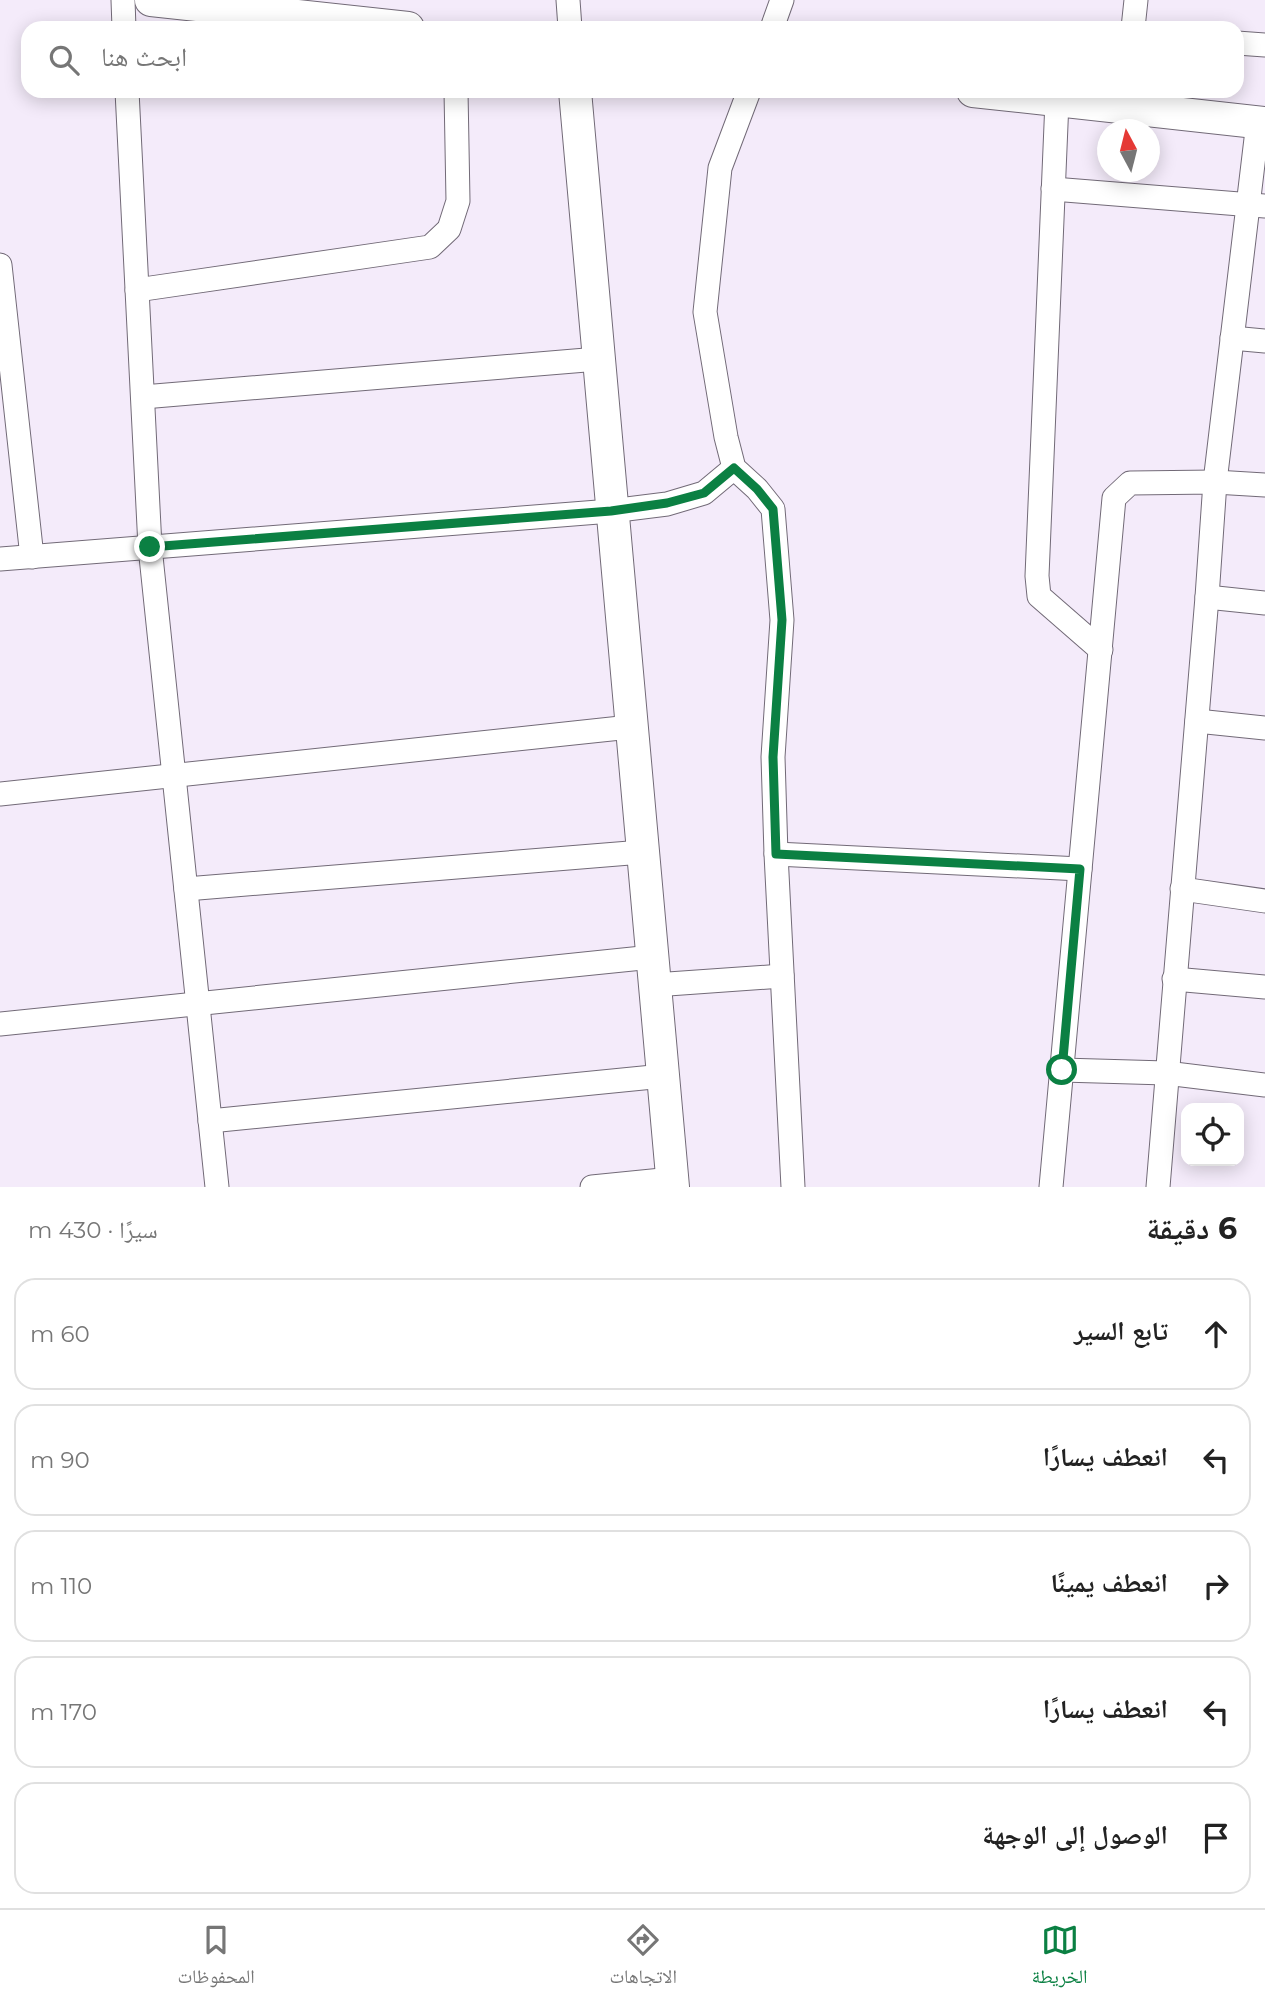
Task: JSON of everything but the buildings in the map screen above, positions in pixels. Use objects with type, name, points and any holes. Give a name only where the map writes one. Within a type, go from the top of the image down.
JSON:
[{"type":"street","points":[[123,0],[124,21]]},
{"type":"street","points":[[151,0],[344,21]]},
{"type":"street","points":[[568,0],[570,21]]},
{"type":"street","points":[[774,21],[782,0]]},
{"type":"street","points":[[1134,21],[1136,0]]},
{"type":"street","points":[[1244,44],[1265,45]]},
{"type":"street","points":[[127,98],[150,547],[217,1187]]},
{"type":"street","points":[[137,290],[430,247],[449,229],[458,201],[456,98]]},
{"type":"street","points":[[576,98],[673,1183],[592,1187]]},
{"type":"street","points":[[746,98],[719,168],[705,312],[726,437],[734,468],[757,489],[773,509],[782,620],[773,757],[793,1187]]},
{"type":"street","points":[[1031,98],[1056,101],[1125,100],[1262,122],[1257,205],[1232,338],[1215,482],[1158,1187]]},
{"type":"street","points":[[1056,101],[1037,576],[1039,596],[1101,650]]},
{"type":"street","points":[[1053,189],[1257,205]]},
{"type":"street","points":[[0,265],[9,428],[32,557]]},
{"type":"street","points":[[1232,338],[1265,341]]},
{"type":"street","points":[[143,397],[598,359]]},
{"type":"street","points":[[0,559],[611,511],[667,503],[704,493],[734,468]]},
{"type":"street","points":[[1051,1187],[1114,498],[1130,483],[1215,482],[1265,485]]},
{"type":"street","points":[[1207,597],[1265,603]]},
{"type":"street","points":[[1197,720],[1265,728]]},
{"type":"street","points":[[0,794],[630,727]]},
{"type":"street","points":[[186,889],[642,852]]},
{"type":"street","points":[[776,854],[1080,869]]},
{"type":"street","points":[[1182,889],[1265,901]]},
{"type":"street","points":[[0,1024],[197,1005],[653,971],[782,976]]},
{"type":"street","points":[[1174,979],[1265,987]]},
{"type":"street","points":[[1062,1070],[1166,1073],[1265,1084]]},
{"type":"street","points":[[210,1121],[663,1076]]},
{"type":"route","points":[[150,547],[611,511],[667,503],[704,493],[734,468],[757,489],[773,509],[782,620],[773,757],[776,854],[1080,869],[1062,1070]]}]
